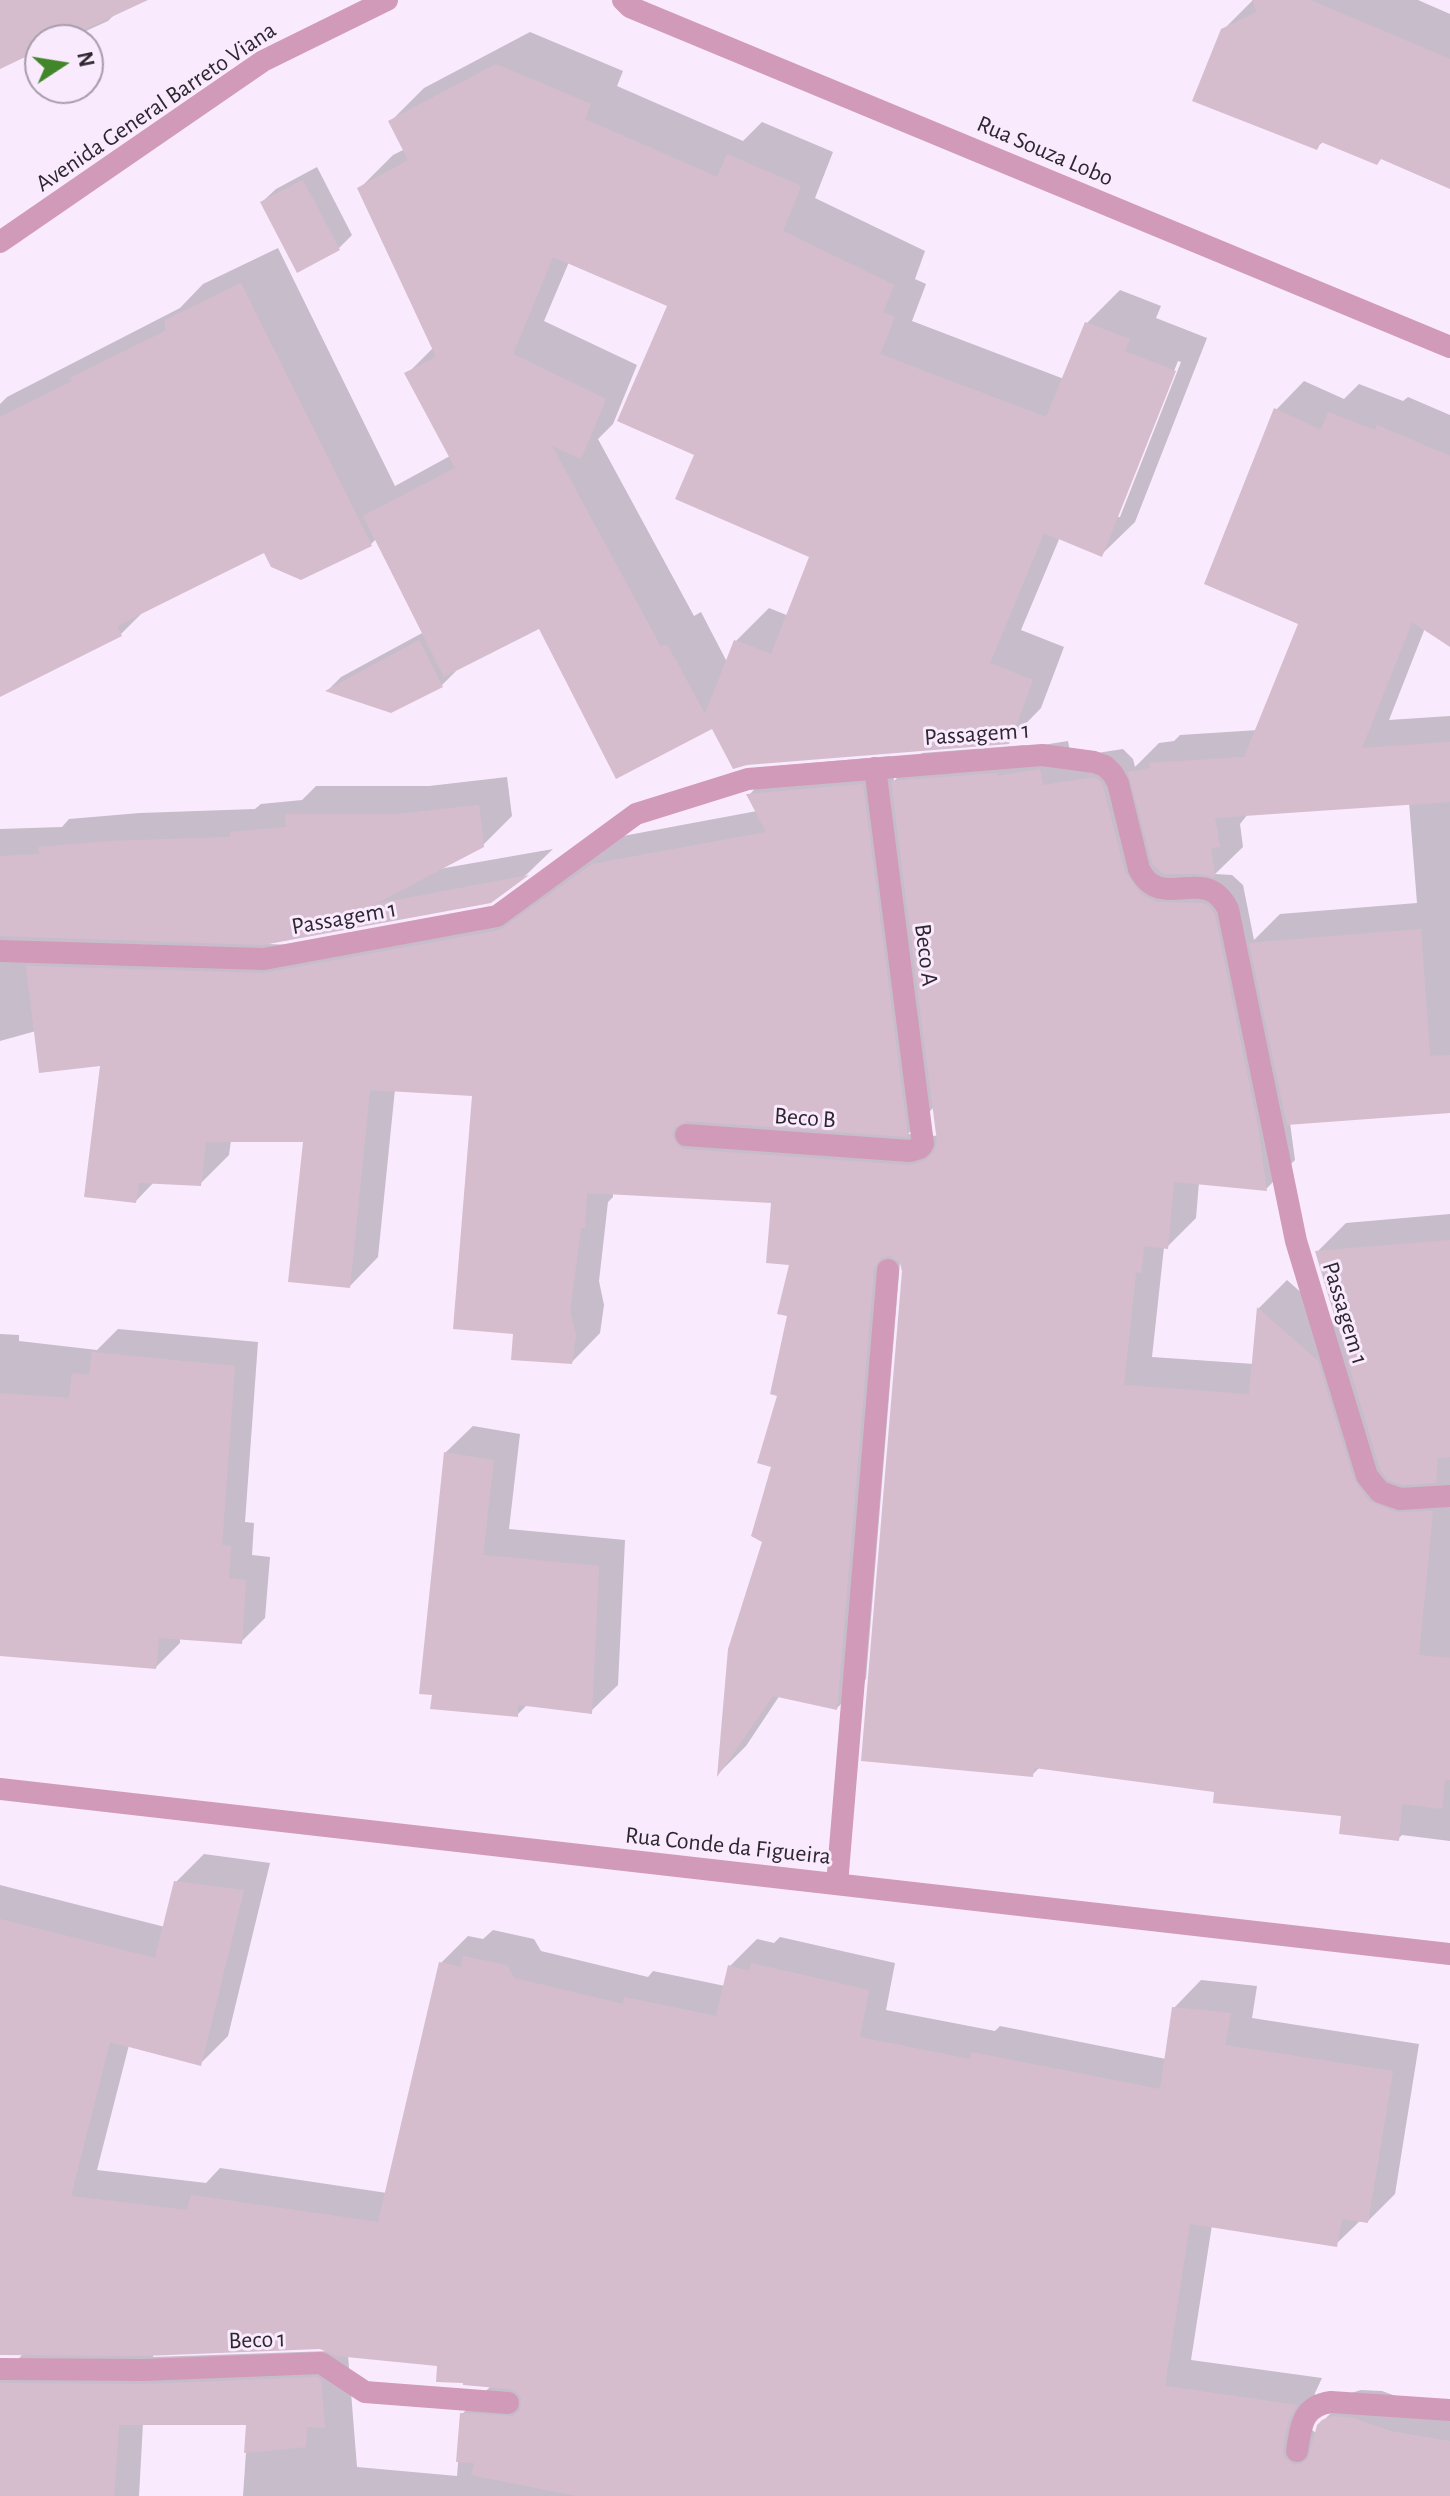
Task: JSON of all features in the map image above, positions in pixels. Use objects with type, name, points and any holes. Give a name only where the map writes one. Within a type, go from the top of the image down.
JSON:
[{"type":"street","name":"Avenida General Barreto Viana","points":[[0,242],[263,61],[387,0]]},
{"type":"street","name":"Rua Souza Lobo","points":[[623,0],[630,7],[1450,347]]},
{"type":"street","name":"Passagem 1","points":[[0,951],[264,959],[497,916],[636,814],[748,779],[1042,755],[1105,766],[1118,783],[1139,869],[1145,880],[1156,887],[1169,889],[1198,887],[1211,890],[1223,897],[1228,909],[1296,1241],[1367,1476],[1380,1492],[1400,1499],[1450,1496]]},
{"type":"street","name":"Beco A","points":[[875,768],[923,1137],[920,1148]]},
{"type":"street","name":"Beco B","points":[[686,1135],[910,1151],[920,1148]]},
{"type":"street","points":[[837,1884],[888,1270]]},
{"type":"street","name":"Rua Conde da Figueira","points":[[0,1789],[1450,1954]]},
{"type":"street","name":"Beco 1","points":[[0,2369],[145,2370],[321,2363],[365,2392],[508,2403]]},
{"type":"street","points":[[1297,2451],[1302,2424],[1308,2412],[1319,2403],[1450,2410]]},
{"type":"building","points":[[0,0],[148,0],[96,24],[24,24],[24,58],[0,69]]},
{"type":"building","points":[[1252,0],[1310,0],[1450,59],[1450,189],[1381,159],[1377,165],[1321,142],[1317,150],[1192,101],[1221,29],[1257,12]]},
{"type":"building","points":[[496,64],[591,104],[585,119],[717,177],[727,154],[801,186],[783,231],[894,285],[883,312],[895,317],[880,354],[1046,417],[1085,322],[1130,339],[1125,351],[1176,371],[1102,557],[1044,533],[990,663],[1033,680],[1009,744],[747,765],[733,769],[712,729],[616,779],[539,629],[444,677],[363,516],[455,468],[404,373],[436,357],[357,188],[408,160],[388,121]],"holes":[[[553,257],[667,306],[617,421],[694,455],[675,499],[809,557],[771,654],[734,640],[705,714],[667,644],[661,647],[552,446],[581,459],[606,399],[513,354]]]},
{"type":"building","points":[[303,180],[340,250],[297,273],[260,202]]},
{"type":"building","points":[[241,283],[372,546],[301,580],[271,567],[264,553],[117,626],[122,636],[0,697],[0,417],[165,331],[165,320]]},
{"type":"building","points":[[1274,408],[1321,430],[1328,412],[1375,430],[1377,425],[1450,456],[1450,647],[1412,622],[1362,748],[1450,742],[1450,802],[1215,818],[1220,847],[1211,848],[1215,877],[1163,874],[1152,863],[1128,772],[1150,768],[1149,763],[1244,757],[1298,624],[1204,584]]},
{"type":"building","points":[[419,640],[443,687],[391,713],[325,691]]},
{"type":"building","points":[[1040,769],[1043,785],[1094,777],[1102,783],[1125,872],[1141,894],[1157,902],[1203,903],[1215,915],[1258,1127],[1267,1191],[1174,1182],[1168,1249],[1144,1246],[1141,1273],[1136,1272],[1124,1385],[1249,1394],[1257,1307],[1318,1361],[1354,1480],[1369,1501],[1396,1512],[1433,1511],[1419,1655],[1450,1658],[1450,1780],[1445,1779],[1442,1809],[1402,1804],[1399,1841],[1339,1834],[1341,1816],[1213,1803],[1214,1792],[1034,1768],[1033,1777],[861,1761],[902,1271],[900,1263],[890,1256],[881,1258],[874,1269],[837,1710],[773,1696],[717,1777],[728,1649],[762,1542],[751,1536],[771,1467],[757,1463],[777,1396],[770,1394],[787,1316],[777,1314],[789,1265],[766,1263],[771,1203],[587,1193],[585,1228],[581,1228],[570,1311],[576,1335],[572,1364],[511,1360],[513,1334],[453,1329],[472,1096],[370,1090],[350,1288],[288,1282],[303,1142],[206,1142],[201,1186],[139,1183],[136,1203],[84,1197],[100,1066],[39,1073],[26,966],[264,973],[500,930],[592,864],[766,832],[746,794],[863,784],[908,1137],[687,1121],[675,1127],[672,1135],[678,1146],[685,1149],[909,1165],[924,1161],[934,1152],[937,1142],[891,781],[998,773],[997,776]]},
{"type":"building","points":[[479,805],[484,847],[375,904],[529,875],[491,903],[263,945],[0,936],[0,856],[40,854],[38,847],[110,841],[230,837],[230,832],[286,827],[285,814],[398,814]]},
{"type":"building","points":[[1421,929],[1430,1056],[1450,1055],[1450,1113],[1287,1125],[1249,943]]},
{"type":"building","points":[[1450,1240],[1450,1457],[1438,1458],[1436,1483],[1402,1485],[1388,1480],[1380,1469],[1315,1251]]},
{"type":"building","points":[[92,1352],[235,1366],[222,1545],[231,1546],[229,1578],[246,1580],[242,1644],[159,1638],[156,1669],[0,1656],[0,1393],[69,1398],[72,1373],[89,1375]]},
{"type":"building","points":[[444,1452],[494,1460],[483,1555],[599,1566],[592,1714],[518,1705],[518,1717],[430,1709],[432,1695],[419,1694]]},
{"type":"building","points":[[174,1881],[244,1890],[201,2066],[110,2042],[71,2196],[187,2210],[191,2195],[378,2222],[439,1962],[461,1967],[463,1956],[507,1965],[514,1978],[623,2004],[624,1997],[716,2016],[728,1965],[749,1971],[751,1963],[869,1990],[860,2037],[970,2059],[971,2052],[1160,2089],[1172,2007],[1231,2013],[1225,2045],[1393,2071],[1368,2223],[1342,2219],[1337,2247],[1190,2224],[1165,2386],[1297,2405],[1288,2422],[1283,2449],[1284,2457],[1294,2465],[1308,2459],[1317,2425],[1332,2416],[1354,2418],[1390,2431],[1450,2441],[1450,2496],[577,2496],[471,2475],[474,2463],[456,2462],[460,2413],[513,2416],[520,2410],[521,2398],[509,2389],[436,2382],[437,2366],[336,2356],[320,2349],[145,2356],[0,2355],[0,1919],[155,1958]]},
{"type":"building","points":[[317,2377],[321,2380],[325,2428],[307,2427],[306,2447],[244,2453],[246,2425],[119,2425],[114,2496],[0,2496],[0,2383],[145,2384]]}]
